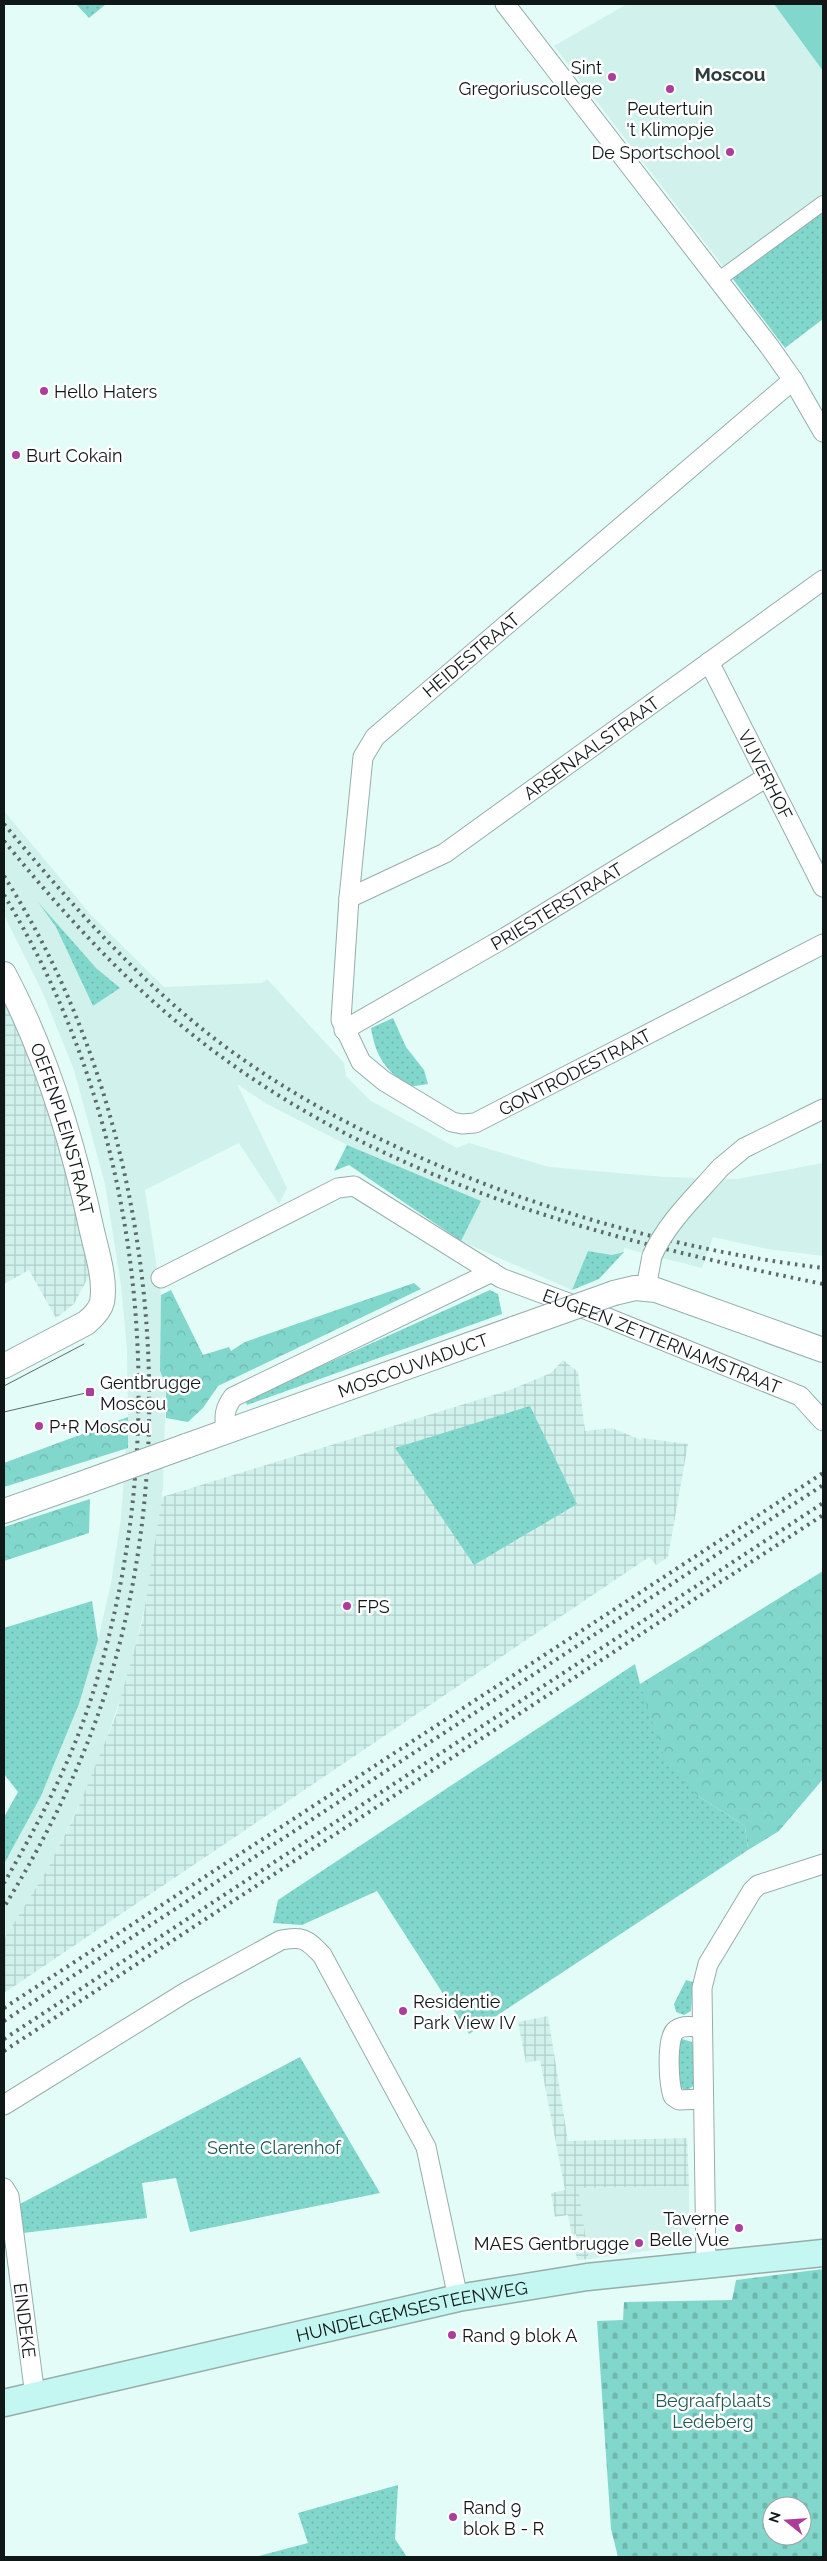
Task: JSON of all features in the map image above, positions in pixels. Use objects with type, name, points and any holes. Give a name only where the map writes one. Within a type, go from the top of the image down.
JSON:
[{"type":"main road","name":"HUNDELGEMSESTEENWEG","points":[[4,2403],[458,2298],[587,2277],[823,2253]]},
{"type":"street","points":[[510,6],[793,380],[823,432]]},
{"type":"street","points":[[718,280],[823,203]]},
{"type":"street","name":"HEIDESTRAAT","points":[[344,1030],[341,1020],[349,898],[363,757],[374,737],[793,380]]},
{"type":"street","name":"ARSENAALSTRAAT","points":[[349,898],[444,853],[823,580]]},
{"type":"street","name":"VIJVERHOF","points":[[709,662],[823,887]]},
{"type":"street","name":"PRIESTERSTRAAT","points":[[344,1030],[506,937],[768,777]]},
{"type":"street","name":"GONTRODESTRAAT","points":[[344,1030],[361,1062],[384,1081],[452,1122],[462,1124],[475,1123],[823,944]]},
{"type":"street","name":"OEFENPLEINSTRAAT","points":[[4,974],[19,1003],[53,1084],[80,1174],[98,1259],[102,1291],[102,1304],[94,1316],[86,1323],[4,1366]]},
{"type":"street","points":[[646,1288],[652,1256],[658,1242],[720,1168],[744,1148],[823,1109]]},
{"type":"street","name":"EUGEEN ZETTERNAMSTRAAT","points":[[161,1278],[344,1186],[354,1186],[501,1278],[598,1314],[800,1396],[823,1421]]},
{"type":"street","points":[[226,1432],[224,1416],[226,1405],[233,1397],[492,1272]]},
{"type":"street","name":"MOSCOUVIADUCT","points":[[4,1511],[614,1293],[646,1288],[671,1294],[823,1350]]},
{"type":"street","points":[[706,2265],[702,2099],[702,1980],[705,1971],[752,1891],[766,1881],[823,1864]]},
{"type":"street","points":[[4,2105],[194,1987],[281,1940],[298,1937],[307,1939],[322,1955],[426,2147],[458,2298]]},
{"type":"street","points":[[702,2027],[682,2027],[674,2032],[670,2042],[670,2088],[673,2096],[679,2100],[702,2099]]},
{"type":"street","name":"EINDEKE","points":[[4,2188],[9,2196],[35,2396]]},
{"type":"shaded area","name":"De Sportschool","points":[[627,4],[774,4],[823,71],[823,195],[726,270],[554,46]]},
{"type":"shaded area","points":[[4,811],[91,915],[164,987],[262,983],[267,979],[344,1063],[346,1076],[371,1101],[457,1148],[469,1143],[549,1167],[664,1177],[738,1179],[823,1163],[823,1256],[768,1249],[713,1237],[702,1268],[624,1248],[624,1252],[612,1255],[588,1251],[572,1290],[461,1241],[480,1201],[347,1145],[267,1104],[237,1084],[287,1188],[279,1204],[239,1143],[145,1190],[161,1295],[160,1371],[166,1385],[163,1487],[149,1589],[128,1678],[91,1781],[47,1870],[4,1939],[4,1864],[41,1796],[79,1704],[98,1640],[111,1583],[121,1518],[128,1417],[127,1349],[121,1285],[105,1184],[74,1070],[42,991],[4,915]],"holes":[[[41,906],[96,968],[119,988],[93,1006],[56,927]]]},
{"type":"shaded area","points":[[4,981],[53,1084],[98,1259],[74,1304],[56,1318],[29,1270],[4,1284]]},
{"type":"shaded area","points":[[563,1360],[578,1372],[585,1431],[612,1428],[641,1440],[642,1438],[688,1444],[668,1557],[656,1565],[649,1557],[4,1993],[4,1939],[47,1870],[77,1811],[116,1715],[143,1619],[162,1497],[510,1390],[551,1373]]},
{"type":"shaded area","points":[[548,2016],[568,2141],[687,2138],[689,2186],[578,2188],[589,2259],[577,2260],[574,2243],[577,2243],[576,2234],[572,2235],[568,2215],[555,2217],[551,2193],[565,2190],[540,2060],[526,2063],[518,2022]]},
{"type":"shaded area","points":[[689,2186],[689,2245],[589,2259],[577,2188]]},
{"type":"green space","points":[[76,4],[106,4],[89,18]]},
{"type":"green space","points":[[774,4],[823,4],[823,71]]},
{"type":"green space","points":[[823,195],[823,319],[785,348],[726,270]]},
{"type":"green space","points":[[38,902],[96,968],[120,988],[93,1006],[56,927]]},
{"type":"green space","points":[[393,1018],[406,1047],[424,1070],[428,1084],[408,1087],[393,1074],[379,1055],[371,1028]]},
{"type":"green space","points":[[347,1145],[481,1201],[461,1241],[349,1165],[334,1171]]},
{"type":"green space","points":[[588,1251],[612,1255],[624,1252],[599,1279],[572,1290]]},
{"type":"green space","points":[[414,1283],[421,1289],[218,1386],[203,1408],[188,1422],[166,1418],[166,1385],[160,1371],[161,1295],[171,1290],[203,1355],[229,1347],[231,1351],[245,1342]]},
{"type":"green space","points":[[490,1290],[498,1294],[502,1314],[247,1405],[245,1400]]},
{"type":"green space","points":[[530,1406],[577,1504],[474,1565],[395,1448]]},
{"type":"green space","points":[[128,1417],[128,1448],[4,1487],[4,1463]]},
{"type":"green space","points":[[90,1499],[89,1533],[4,1561],[4,1527]]},
{"type":"green space","points":[[823,1571],[823,1779],[779,1831],[748,1850],[745,1826],[698,1796],[666,1764],[640,1684]]},
{"type":"green space","points":[[92,1601],[98,1640],[79,1704],[41,1796],[4,1864],[4,1817],[18,1792],[4,1774],[4,1628]]},
{"type":"green space","points":[[635,1664],[640,1684],[698,1796],[745,1826],[748,1850],[469,2034],[377,1891],[302,1925],[273,1923],[278,1900]]},
{"type":"green space","points":[[686,1980],[693,1982],[691,2011],[684,2015],[676,2012],[674,2004]]},
{"type":"green space","points":[[682,2039],[692,2042],[693,2047],[694,2085],[687,2091],[674,2084],[674,2046]]},
{"type":"green space","name":"Sente Clarenhof","points":[[300,2057],[380,2193],[190,2232],[176,2178],[142,2183],[147,2218],[23,2233],[20,2204]]},
{"type":"green space","name":"Begraafplaats Ledeberg","points":[[823,2269],[823,2557],[618,2557],[611,2529],[597,2321],[623,2320],[624,2302],[732,2300],[736,2280]]},
{"type":"green space","points":[[398,2485],[395,2539],[407,2557],[255,2557],[308,2543],[298,2513]]},
{"type":"tram line","points":[[4,1386],[84,1344]]},
{"type":"tram line","points":[[4,1412],[90,1392]]},
{"type":"railway","points":[[4,824],[98,931],[174,1005],[201,1028],[266,1075],[338,1118],[415,1155],[496,1188],[578,1216],[662,1239],[744,1256],[823,1268]]},
{"type":"railway","points":[[4,841],[96,946],[171,1017],[198,1039],[268,1089],[341,1131],[417,1167],[496,1198],[576,1224],[657,1247],[823,1284]]},
{"type":"railway","points":[[4,876],[53,965],[93,1060],[122,1161],[140,1264],[149,1369],[147,1474],[134,1576],[111,1675],[90,1736],[65,1795],[36,1852],[4,1907]]},
{"type":"railway","points":[[4,895],[53,987],[91,1085],[118,1187],[134,1291],[139,1396],[133,1501],[116,1604],[89,1705],[72,1751],[51,1796],[4,1883]]},
{"type":"railway","points":[[4,2008],[823,1473]]},
{"type":"railway","points":[[4,2021],[823,1485]]},
{"type":"railway","points":[[4,2039],[823,1503]]},
{"type":"railway","points":[[4,2051],[823,1515]]},
{"type":"place","name":"Sint Gregoriuscollege","points":[[612,77]]},
{"type":"place","name":"Peutertuin 't Klimopje","points":[[670,89]]},
{"type":"place","name":"De Sportschool","points":[[730,152]]},
{"type":"place","name":"Hello Haters","points":[[44,391]]},
{"type":"place","name":"Burt Cokain","points":[[16,455]]},
{"type":"place","name":"Gentbrugge Moscou","points":[[90,1392]]},
{"type":"place","name":"P+R Moscou","points":[[39,1426]]},
{"type":"place","name":"FPS","points":[[347,1606]]},
{"type":"place","name":"Residentie Park View IV","points":[[403,2011]]},
{"type":"place","name":"Taverne Belle Vue","points":[[739,2228]]},
{"type":"place","name":"MAES Gentbrugge","points":[[639,2243]]},
{"type":"place","name":"Rand 9 blok A","points":[[452,2335]]},
{"type":"place","name":"Rand 9 blok B - R","points":[[453,2517]]},
{"type":"district","name":"Moscou","points":[[730,74]]}]
